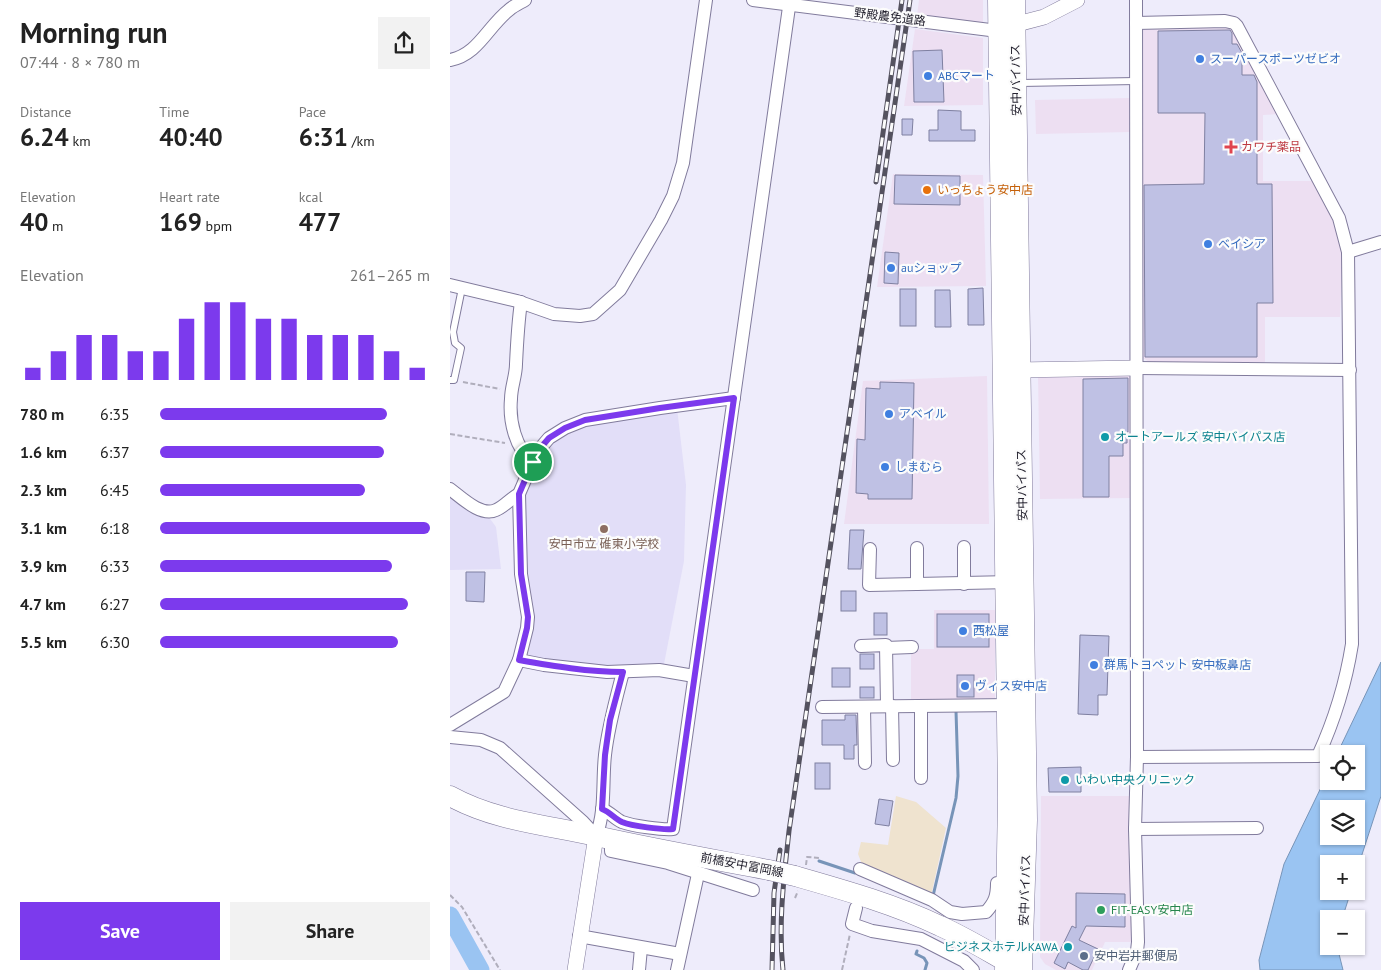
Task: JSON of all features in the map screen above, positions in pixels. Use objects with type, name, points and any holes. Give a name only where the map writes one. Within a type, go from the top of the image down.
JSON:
[{"type":"main road","name":"安中バイパス","points":[[998,0],[1007,27],[1016,83],[1012,370]]},
{"type":"main road","name":"安中バイパス","points":[[1014,968],[1002,884],[1008,798],[1015,582],[1007,27],[1015,0]]},
{"type":"main road","name":"安中バイパス","points":[[1010,705],[1027,820],[1014,968]]},
{"type":"main road","name":"前橋安中富岡線","points":[[450,796],[492,814],[535,825],[769,870],[800,873],[905,911],[937,935],[1014,968]]},
{"type":"street","points":[[450,60],[469,52],[508,10],[526,0]]},
{"type":"street","points":[[456,287],[521,302],[554,314],[580,316],[593,314],[620,290],[673,196],[683,163],[706,0]]},
{"type":"street","name":"野殿農免道路","points":[[752,0],[790,2],[990,30],[1007,27]]},
{"type":"street","points":[[1007,27],[1044,16],[1077,0]]},
{"type":"street","points":[[1129,970],[1137,951],[1138,942],[1135,829],[1137,757],[1136,0]]},
{"type":"street","points":[[602,809],[621,822],[664,830],[673,829],[790,2]]},
{"type":"street","points":[[1136,23],[1225,21],[1234,23],[1339,218],[1348,252],[1352,644],[1350,660],[1328,735],[1318,756],[1137,757]]},
{"type":"street","points":[[1348,252],[1381,242]]},
{"type":"street","points":[[521,302],[511,399],[512,418],[516,438],[525,456],[533,462]]},
{"type":"street","points":[[1012,370],[1137,368],[1350,370]]},
{"type":"street","points":[[450,725],[504,692],[519,660],[528,617],[521,574],[519,494],[537,452],[549,438],[565,428],[585,420],[734,398]]},
{"type":"street","points":[[450,490],[476,508],[489,512],[497,510],[519,494]]},
{"type":"street","points":[[964,547],[964,584]]},
{"type":"street","points":[[917,548],[917,584]]},
{"type":"street","points":[[870,549],[869,585],[1015,582]]},
{"type":"street","points":[[861,646],[886,645],[893,760]]},
{"type":"street","points":[[886,648],[912,647]]},
{"type":"street","points":[[519,660],[544,665],[607,672],[660,670],[694,676]]},
{"type":"street","points":[[623,672],[610,720],[605,755],[602,822],[604,838],[611,851],[668,863],[753,890]]},
{"type":"street","points":[[822,707],[1010,705]]},
{"type":"street","points":[[920,778],[921,706]]},
{"type":"street","points":[[864,707],[865,763]]},
{"type":"street","points":[[450,737],[481,740],[500,748],[583,822],[604,838]]},
{"type":"street","points":[[1135,829],[1257,828]]},
{"type":"street","points":[[575,970],[579,936],[604,838]]},
{"type":"street","points":[[677,970],[698,874]]},
{"type":"street","points":[[864,874],[932,900],[950,912],[962,914],[986,912],[994,904],[1002,884]]},
{"type":"street","points":[[856,908],[852,924],[872,931],[921,939],[937,935],[973,970]]},
{"type":"street","points":[[579,936],[680,954]]},
{"type":"street","points":[[639,970],[641,948]]},
{"type":"lane","points":[[1016,83],[1136,81]]},
{"type":"lane","points":[[452,380],[461,348],[455,343],[453,332],[456,287]]},
{"type":"path","points":[[452,380],[512,391]]},
{"type":"path","points":[[450,434],[508,443],[516,438]]},
{"type":"path","points":[[800,873],[807,857],[819,858]]},
{"type":"path","points":[[450,895],[462,907],[500,970]]},
{"type":"path","points":[[842,970],[852,924]]},
{"type":"shaded area","points":[[919,0],[983,0],[983,24],[917,16]]},
{"type":"shaded area","points":[[1232,25],[1281,114],[1263,115],[1263,181],[1316,181],[1343,245],[1340,317],[1265,317],[1265,362],[1150,363],[1141,356],[1141,31],[1145,27]]},
{"type":"shaded area","points":[[915,29],[983,38],[983,105],[904,106]]},
{"type":"shaded area","points":[[1130,98],[1130,132],[1036,134],[1035,100]]},
{"type":"shaded area","points":[[893,174],[983,175],[986,286],[877,287]]},
{"type":"shaded area","points":[[1130,374],[1132,377],[1133,498],[1040,499],[1038,375]]},
{"type":"shaded area","points":[[987,376],[989,524],[844,524],[863,381]]},
{"type":"shaded area","name":"安中市立 碓東小学校","points":[[677,408],[686,485],[684,561],[664,664],[614,668],[528,657],[525,652],[522,497],[538,457],[551,442],[587,423]]},
{"type":"shaded area","points":[[450,492],[488,516],[496,527],[501,569],[450,570]]},
{"type":"shaded area","points":[[934,610],[995,610],[995,701],[911,701],[911,649],[934,649]]},
{"type":"shaded area","points":[[896,796],[916,802],[946,828],[931,896],[863,867],[858,854],[861,842],[888,845]]},
{"type":"shaded area","points":[[1041,796],[1130,796],[1135,942],[1105,942],[1092,970],[1056,970],[1045,964],[1040,957]]},
{"type":"water","points":[[1381,662],[1381,796],[1362,855],[1320,855],[1320,900],[1348,900],[1345,910],[1320,910],[1320,955],[1339,955],[1343,970],[1260,970],[1259,960],[1284,864],[1320,790],[1365,790],[1365,745],[1341,745]]},
{"type":"building","name":"ベイシア","points":[[1230,30],[1232,33],[1232,44],[1237,44],[1242,53],[1242,75],[1254,75],[1257,82],[1257,184],[1272,184],[1273,303],[1257,303],[1257,357],[1145,357],[1144,185],[1204,184],[1205,113],[1158,113],[1158,31]]},
{"type":"building","name":"ABCマート","points":[[942,50],[944,102],[914,102],[913,51]]},
{"type":"building","points":[[938,110],[961,111],[961,130],[975,130],[975,141],[929,141],[929,130],[938,130]]},
{"type":"building","points":[[902,119],[913,119],[912,135],[902,135]]},
{"type":"building","name":"いっちょう安中店","points":[[895,175],[960,176],[960,205],[894,204]]},
{"type":"building","name":"auショップ","points":[[885,252],[899,253],[898,284],[884,283]]},
{"type":"building","points":[[983,288],[984,325],[968,325],[968,289]]},
{"type":"building","points":[[900,289],[916,289],[916,326],[900,326]]},
{"type":"building","points":[[935,290],[950,290],[951,327],[935,327]]},
{"type":"building","name":"オートアールズ 安中バイパス店","points":[[1128,378],[1127,443],[1123,443],[1123,456],[1109,456],[1109,497],[1083,497],[1083,379]]},
{"type":"building","points":[[880,382],[914,383],[912,499],[868,499],[868,494],[856,493],[857,439],[865,440],[866,388],[880,389]]},
{"type":"building","points":[[850,530],[864,530],[861,569],[848,569]]},
{"type":"building","points":[[466,572],[485,572],[484,602],[466,601]]},
{"type":"building","points":[[841,591],[856,591],[856,611],[841,611]]},
{"type":"building","points":[[874,613],[887,613],[887,635],[874,635]]},
{"type":"building","name":"西松屋","points":[[937,614],[989,614],[989,647],[937,647]]},
{"type":"building","name":"群馬トヨペット 安中板鼻店","points":[[1080,635],[1109,636],[1107,695],[1098,695],[1098,715],[1078,714]]},
{"type":"building","points":[[860,654],[874,654],[874,669],[860,669]]},
{"type":"building","points":[[832,668],[850,668],[850,687],[832,687]]},
{"type":"building","name":"ヴィス安中店","points":[[957,675],[974,675],[974,697],[957,697]]},
{"type":"building","points":[[860,687],[874,687],[874,698],[860,698]]},
{"type":"building","points":[[845,715],[856,715],[857,745],[854,745],[854,759],[844,759],[844,745],[822,745],[822,720],[845,720]]},
{"type":"building","points":[[815,763],[830,763],[830,789],[815,789]]},
{"type":"building","name":"いわい中央クリニック","points":[[1081,767],[1081,792],[1049,792],[1048,768]]},
{"type":"building","points":[[879,799],[893,801],[889,826],[875,824]]},
{"type":"building","name":"FIT-EASY安中店","points":[[1076,893],[1125,894],[1125,927],[1086,926],[1079,940],[1098,949],[1088,970],[1083,970],[1068,962],[1065,969],[1054,963],[1072,926],[1076,928]]},
{"type":"waterway","points":[[933,896],[956,798],[958,776],[956,711]]},
{"type":"waterway","points":[[819,861],[855,873]]},
{"type":"waterway","points":[[450,916],[480,970]]},
{"type":"waterway","points":[[917,951],[916,954],[924,958],[927,963],[925,970]]},
{"type":"railway","points":[[876,182],[902,0]]},
{"type":"railway","points":[[783,970],[781,918],[789,831],[910,0]]},
{"type":"railway","points":[[772,970],[774,893],[780,850]]},
{"type":"place","name":"スーパースポーツゼビオ","points":[[1200,59]]},
{"type":"place","name":"ABCマート","points":[[928,76]]},
{"type":"place","name":"カワチ薬品","points":[[1231,147]]},
{"type":"place","name":"いっちょう安中店","points":[[927,190]]},
{"type":"place","name":"ベイシア","points":[[1208,244]]},
{"type":"place","name":"auショップ","points":[[891,268]]},
{"type":"place","name":"アベイル","points":[[889,414]]},
{"type":"place","name":"オートアールズ 安中バイパス店","points":[[1105,437]]},
{"type":"place","name":"しまむら","points":[[885,467]]},
{"type":"place","name":"安中市立 碓東小学校","points":[[604,529]]},
{"type":"place","name":"西松屋","points":[[963,631]]},
{"type":"place","name":"群馬トヨペット 安中板鼻店","points":[[1094,665]]},
{"type":"place","name":"ヴィス安中店","points":[[965,686]]},
{"type":"place","name":"いわい中央クリニック","points":[[1065,780]]},
{"type":"place","name":"FIT-EASY安中店","points":[[1101,910]]},
{"type":"place","name":"ビジネスホテルKAWA","points":[[1068,947]]},
{"type":"place","name":"安中岩井郵便局","points":[[1084,956]]},
{"type":"route","points":[[734,398],[673,829],[664,830],[621,822],[602,809],[605,755],[610,720],[623,672],[544,665],[519,660],[528,617],[521,574],[519,494],[533,462],[537,452],[549,438],[565,428],[585,420],[734,398]]}]
